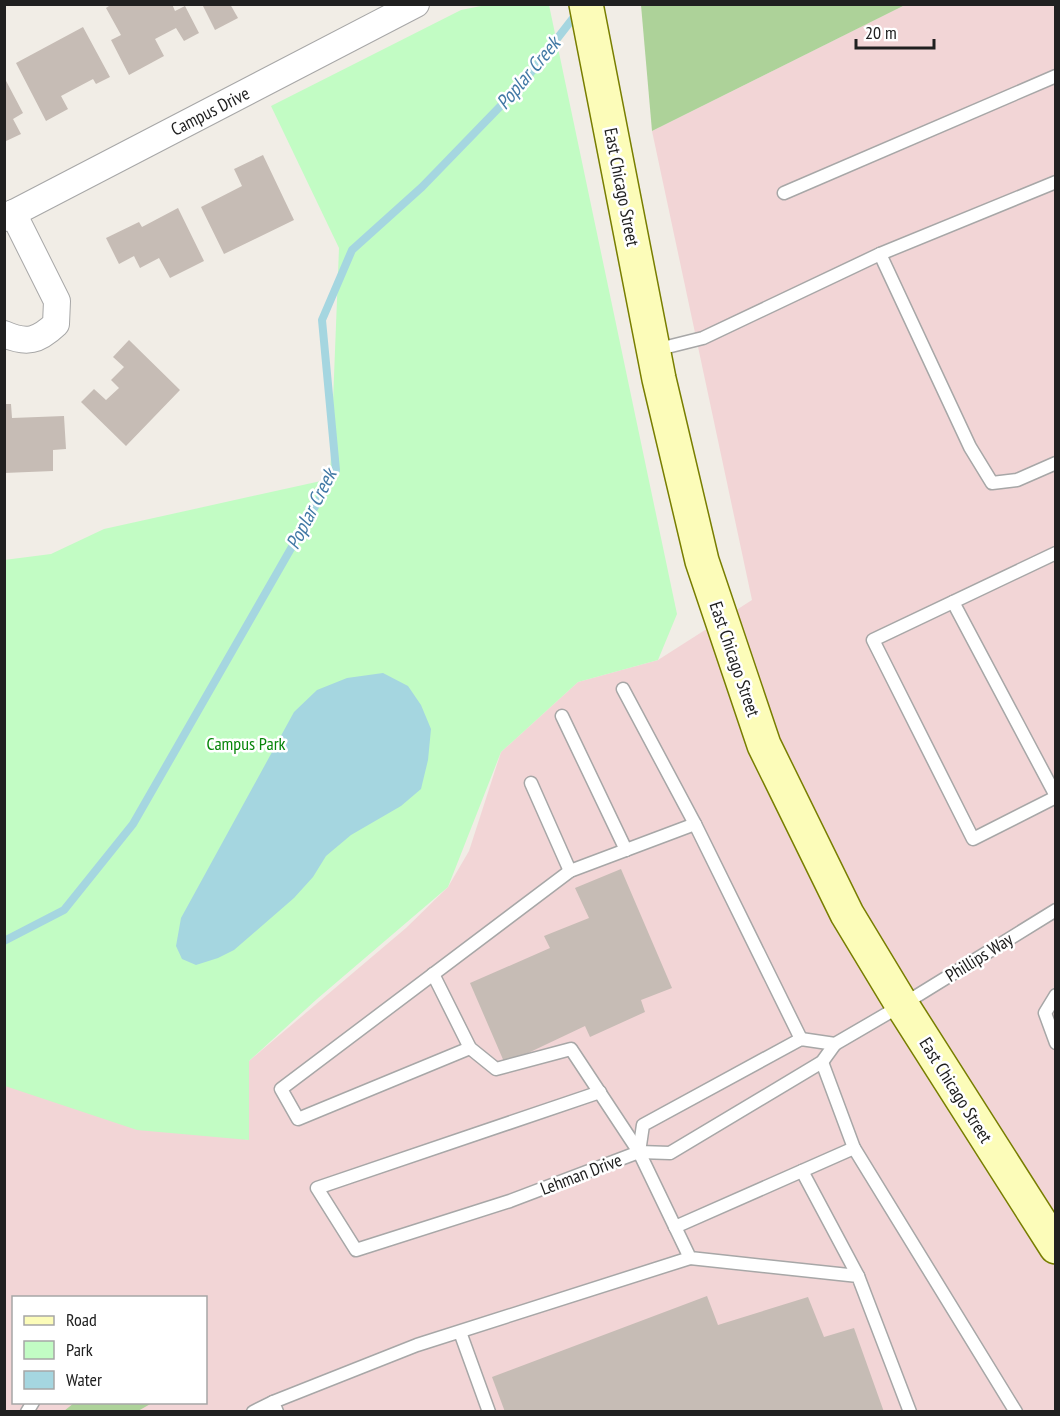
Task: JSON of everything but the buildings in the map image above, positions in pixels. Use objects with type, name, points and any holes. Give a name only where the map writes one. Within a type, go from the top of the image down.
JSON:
[{"type":"main road","name":"East Chicago Street","points":[[586,4],[654,351],[702,561],[765,745],[847,914],[1056,1247]]},
{"type":"street","name":"Campus Drive","points":[[9,216],[416,4]]},
{"type":"street","points":[[4,334],[21,341],[43,336],[56,324],[57,301],[9,216]]},
{"type":"lane","points":[[784,193],[1056,76]]},
{"type":"lane","points":[[654,351],[703,338],[880,254],[1056,182]]},
{"type":"lane","points":[[880,254],[970,447],[992,483],[1017,480],[1056,463]]},
{"type":"lane","points":[[953,602],[1055,796],[973,839],[873,640],[1056,553]]},
{"type":"lane","points":[[623,689],[695,824],[801,1039],[835,1044]]},
{"type":"lane","points":[[562,716],[626,850]]},
{"type":"lane","points":[[531,783],[570,871]]},
{"type":"lane","points":[[470,1048],[298,1119],[281,1089],[570,871],[695,824]]},
{"type":"lane","name":"Phillips Way","points":[[902,1005],[1056,910]]},
{"type":"lane","points":[[433,974],[470,1048],[496,1070],[571,1049],[639,1152],[690,1258]]},
{"type":"lane","points":[[1056,995],[1045,1013],[1056,1043]]},
{"type":"lane","points":[[639,1152],[670,1153],[822,1062],[835,1044],[902,1005]]},
{"type":"lane","name":"Lehman Drive","points":[[600,1092],[317,1188],[356,1250],[510,1201],[639,1152],[643,1125],[801,1039]]},
{"type":"lane","points":[[822,1062],[854,1148],[1016,1412]]},
{"type":"lane","points":[[675,1227],[854,1148]]},
{"type":"lane","points":[[802,1171],[858,1276],[910,1412]]},
{"type":"lane","points":[[252,1412],[275,1407],[417,1345],[690,1258],[858,1276]]},
{"type":"lane","points":[[460,1332],[489,1412]]},
{"type":"shaded area","points":[[905,5],[1055,5],[1055,1411],[5,1412],[5,1085],[249,1140],[249,1061],[406,928],[448,887],[469,851],[501,752],[578,682],[658,660],[752,600],[652,131]]},
{"type":"green space","points":[[641,4],[905,5],[652,131]]},
{"type":"green space","name":"Campus Park","points":[[486,5],[549,5],[677,614],[658,660],[578,682],[501,752],[448,887],[317,999],[249,1061],[249,1140],[137,1130],[5,1086],[4,560],[51,554],[104,529],[330,479],[339,248],[271,106],[461,10]]},
{"type":"green space","points":[[73,1404],[150,1404],[138,1411],[64,1411]]},
{"type":"water","points":[[383,673],[408,686],[421,705],[431,729],[428,760],[421,789],[401,806],[351,835],[326,856],[313,877],[294,898],[234,950],[196,965],[182,959],[176,946],[181,918],[294,712],[317,690],[347,678]]},
{"type":"waterway","name":"Poplar Creek","points":[[4,941],[64,910],[133,824],[336,470],[322,320],[352,250],[422,187],[522,84],[577,13]]}]
